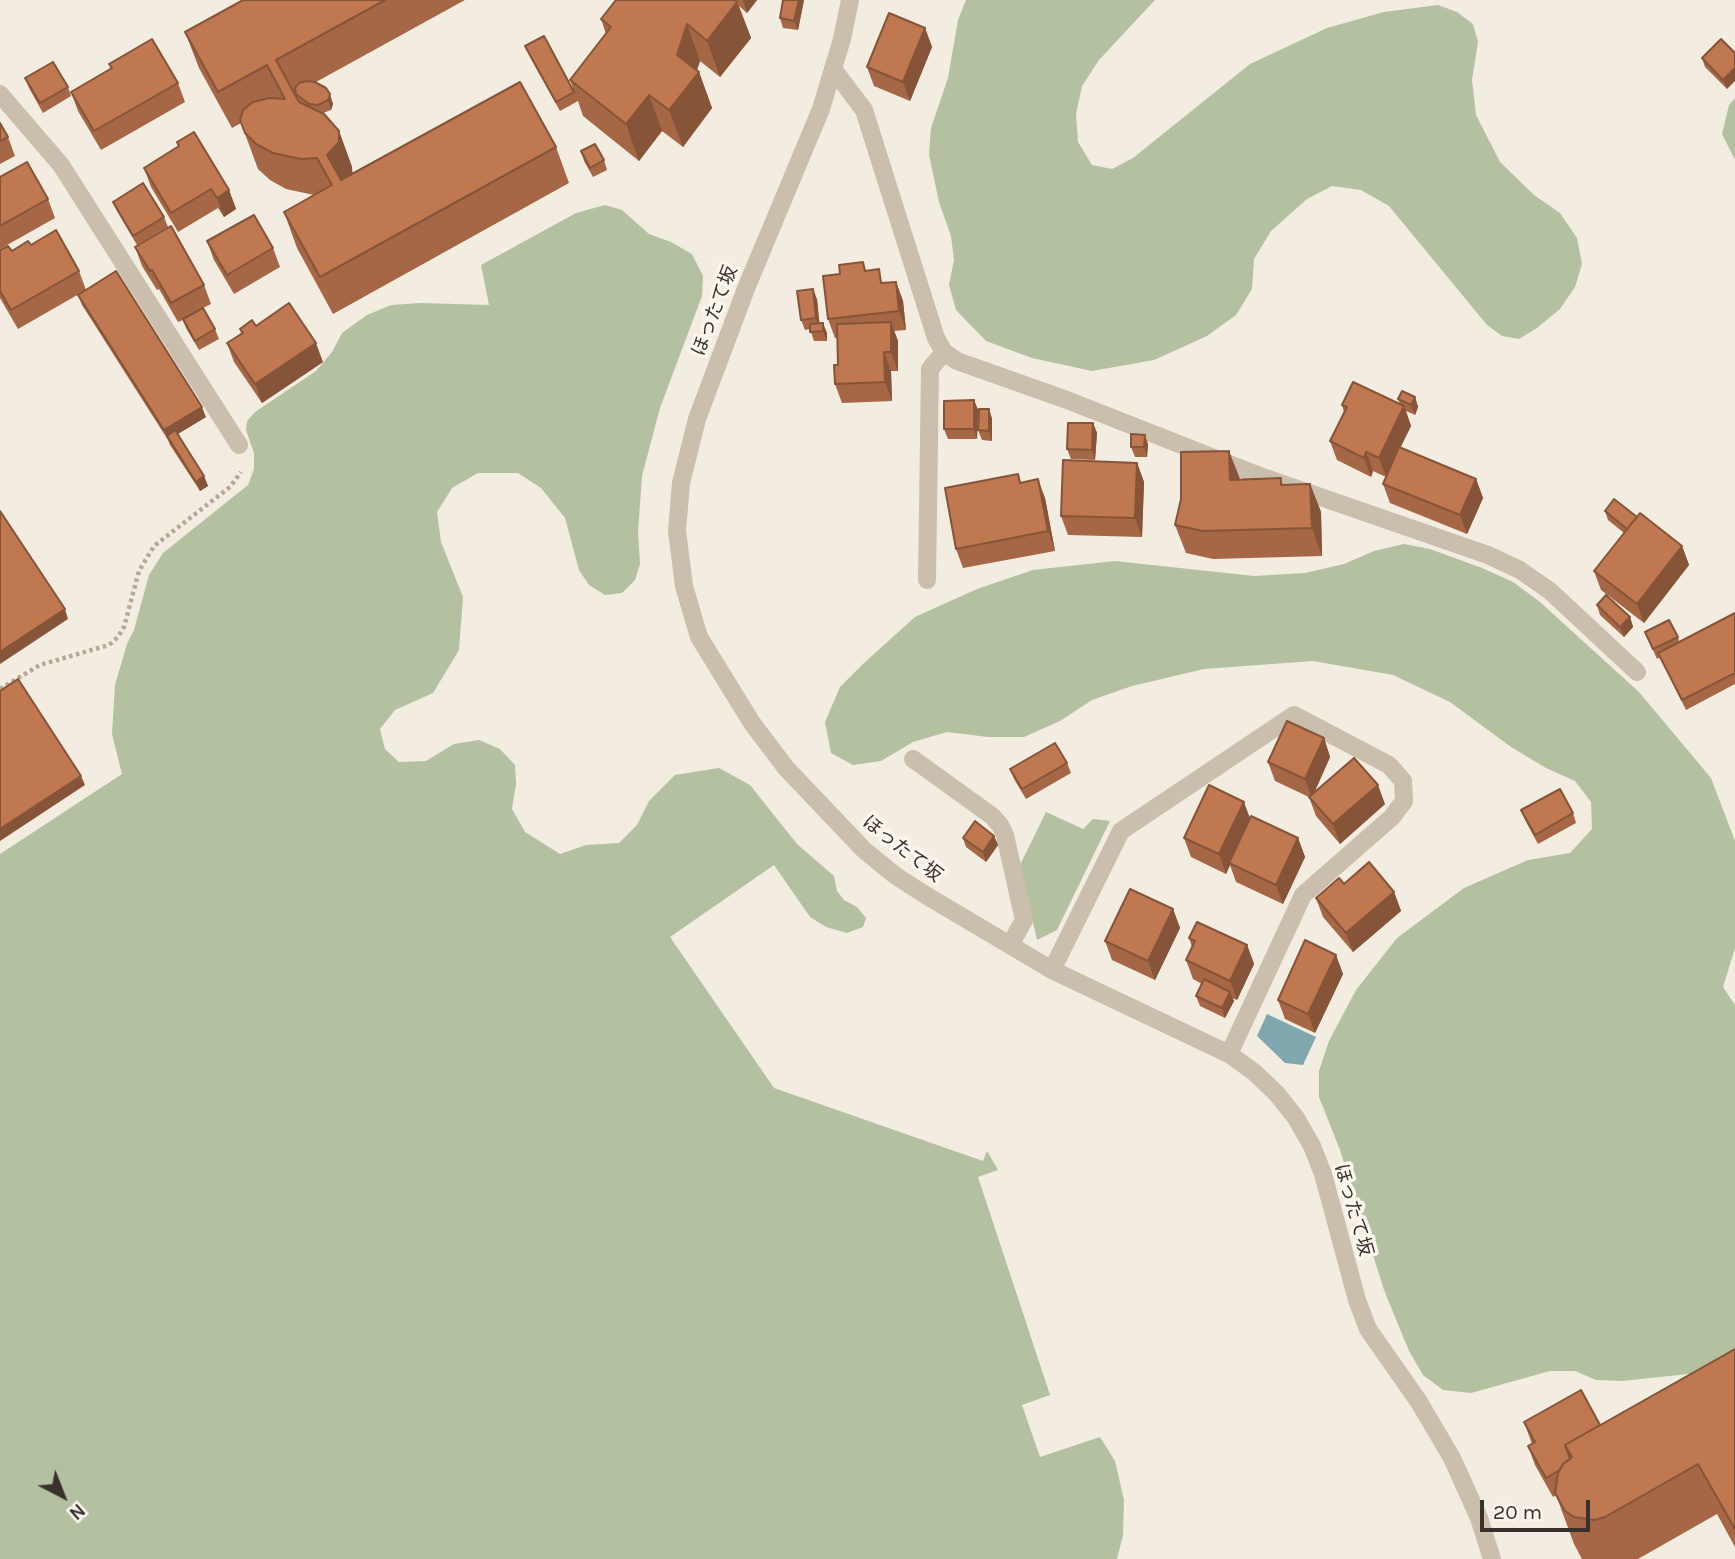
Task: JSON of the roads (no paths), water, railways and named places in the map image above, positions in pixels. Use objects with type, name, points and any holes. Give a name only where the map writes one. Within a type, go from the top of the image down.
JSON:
[{"type":"street","name":"ほったて坂","points":[[850,0],[821,109],[747,286],[697,419],[681,482],[677,531],[684,586],[699,637],[744,712],[786,768],[864,850],[927,896],[1052,970],[1229,1054],[1254,1072],[1277,1094],[1296,1118],[1312,1146],[1323,1174],[1357,1300],[1368,1329],[1436,1430],[1466,1488],[1492,1559]]},
{"type":"street","points":[[833,69],[864,110],[936,338],[944,352],[957,361],[1067,400],[1260,476],[1488,555],[1520,570],[1549,591],[1637,671]]},
{"type":"street","points":[[0,94],[61,165],[239,445]]},
{"type":"street","points":[[928,580],[930,369],[944,352]]},
{"type":"street","points":[[1052,970],[1121,831],[1294,715],[1389,765],[1403,781],[1404,801],[1392,817],[1303,895],[1229,1054]]},
{"type":"street","points":[[912,759],[992,816],[1000,825],[1005,835],[1024,920],[1010,945]]},
{"type":"water","points":[[1267,1014],[1316,1037],[1303,1065],[1285,1063],[1257,1036]]}]
